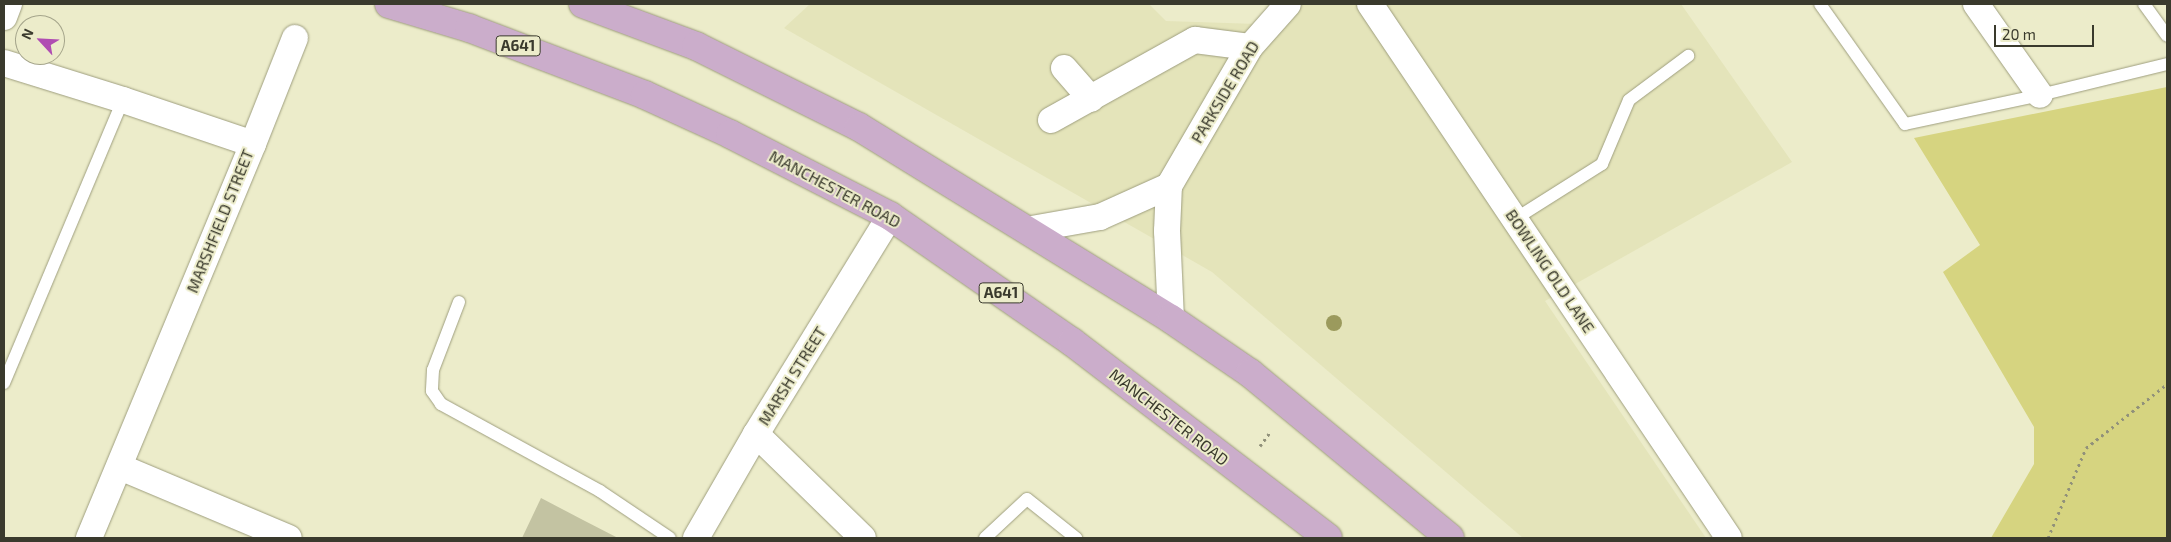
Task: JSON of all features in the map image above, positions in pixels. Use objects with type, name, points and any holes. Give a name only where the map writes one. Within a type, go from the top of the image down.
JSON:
[{"type":"main road","name":"MANCHESTER ROAD","points":[[389,4],[470,28],[645,95],[730,134],[890,216],[1072,342],[1328,538]]},
{"type":"main road","points":[[583,4],[696,46],[859,128],[1171,319],[1250,373],[1450,538]]},
{"type":"street","points":[[4,17],[9,4]]},
{"type":"street","name":"PARKSIDE ROAD","points":[[1171,319],[1167,231],[1169,186],[1250,47],[1288,4]]},
{"type":"street","name":"BOWLING OLD LANE","points":[[1370,4],[1729,538]]},
{"type":"street","points":[[1976,4],[2040,95]]},
{"type":"street","points":[[253,144],[295,38]]},
{"type":"street","points":[[1051,120],[1195,40],[1250,47]]},
{"type":"street","name":"MARSHFIELD STREET","points":[[4,63],[123,100],[253,144],[89,538]]},
{"type":"street","points":[[1064,68],[1090,99]]},
{"type":"street","points":[[1026,230],[1100,218],[1169,186]]},
{"type":"street","name":"MARSH STREET","points":[[696,538],[756,434],[890,216]]},
{"type":"street","points":[[756,434],[863,538]]},
{"type":"street","points":[[120,466],[288,538]]},
{"type":"lane","points":[[1820,4],[1905,124],[2040,95],[2167,64]]},
{"type":"lane","points":[[2144,4],[2167,36]]},
{"type":"lane","points":[[1515,219],[1602,164],[1629,100],[1688,56]]},
{"type":"lane","points":[[4,383],[123,100]]},
{"type":"lane","points":[[460,302],[433,370],[432,391],[441,404],[600,491],[670,538]]},
{"type":"lane","points":[[985,538],[1026,499],[1076,538]]},
{"type":"path","points":[[2048,538],[2086,448],[2167,384]]},
{"type":"path","points":[[1255,483],[1270,464],[1255,452],[1274,428],[1259,418],[1277,395]]},
{"type":"shaded area","points":[[810,4],[1149,4],[1166,21],[1257,24],[1277,4],[1681,4],[1792,162],[1545,301],[1706,538],[1523,538],[1212,272],[784,28]]},
{"type":"shaded area","points":[[2167,87],[2167,538],[1991,538],[2034,464],[2034,427],[1943,272],[1980,245],[1914,138]]},
{"type":"building","points":[[541,498],[583,520],[618,538],[522,538]]}]
